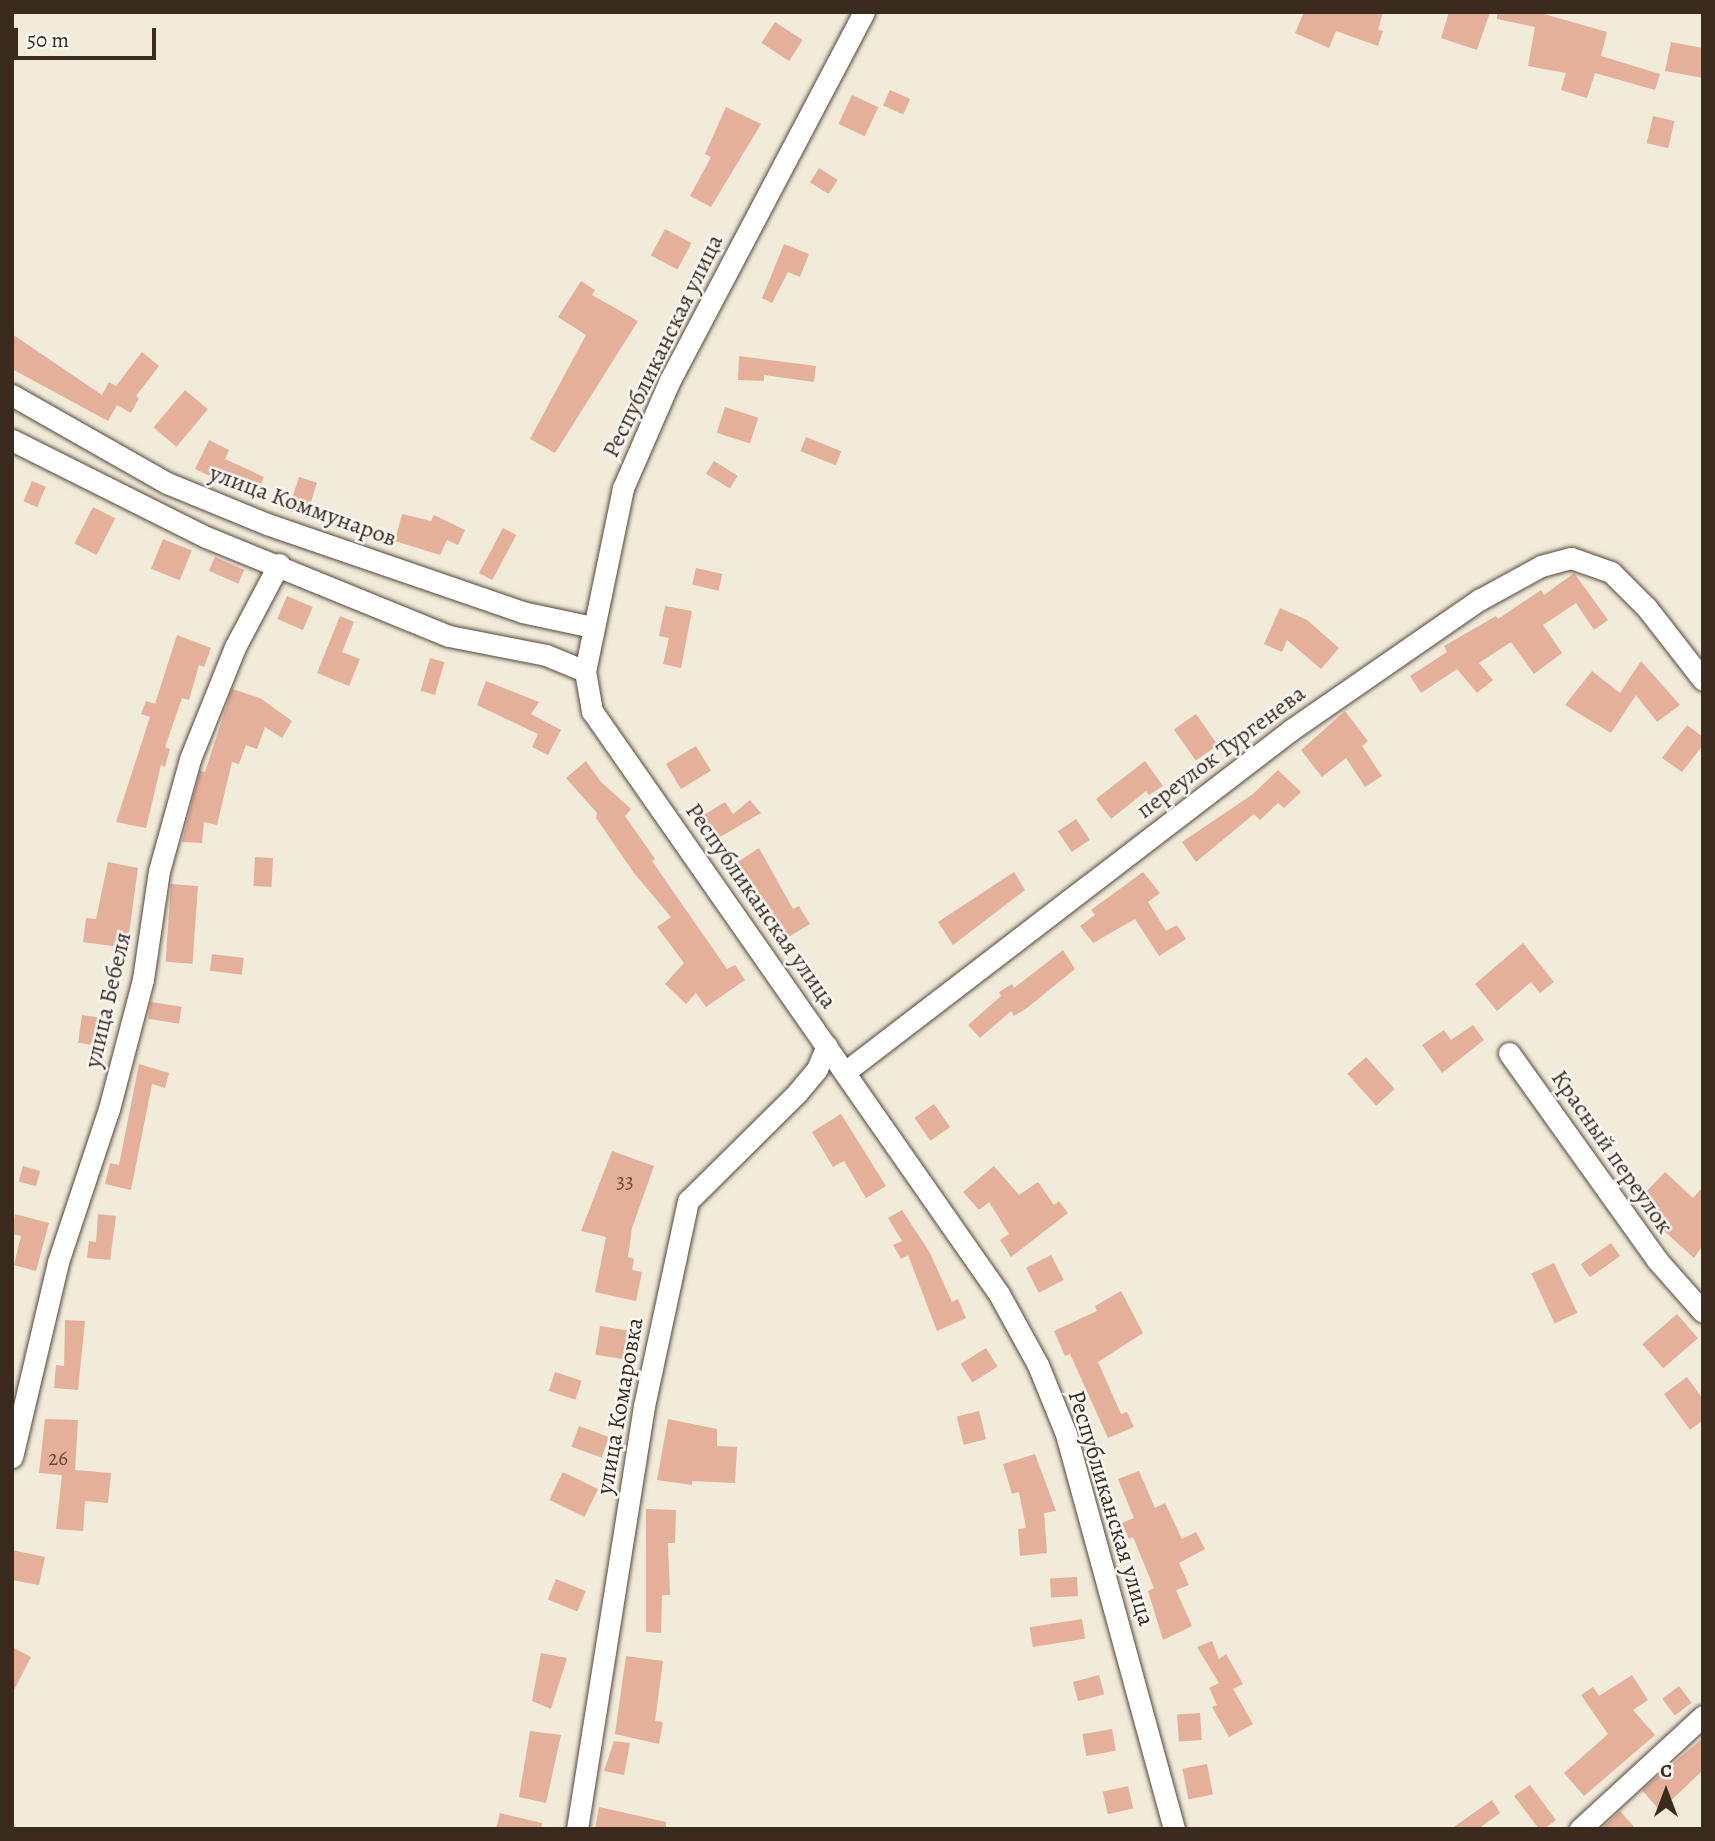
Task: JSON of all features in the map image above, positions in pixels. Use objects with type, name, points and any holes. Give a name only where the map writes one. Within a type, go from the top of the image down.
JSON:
[{"type":"street","name":"Республиканская улица","points":[[864,12],[670,380],[623,488],[585,671],[592,711],[999,1294],[1038,1365],[1066,1434],[1174,1829]]},
{"type":"street","name":"улица Коммунаров","points":[[12,395],[167,483],[267,524],[523,612],[592,627]]},
{"type":"street","points":[[12,440],[129,502],[449,636],[545,655],[585,671]]},
{"type":"street","name":"переулок Тургенева","points":[[845,1072],[1291,730],[1479,600],[1541,566],[1571,558],[1611,572],[1647,608],[1703,680]]},
{"type":"street","name":"улица Бебеля","points":[[12,1457],[58,1262],[109,1109],[143,979],[159,871],[190,759],[235,647],[279,564]]},
{"type":"street","name":"улица Комаровка","points":[[577,1829],[645,1406],[688,1201],[797,1093],[817,1069],[827,1046]]},
{"type":"street","name":"Красный переулок","points":[[1509,1053],[1657,1260],[1703,1312]]},
{"type":"street","points":[[1580,1829],[1703,1716]]},
{"type":"building","points":[[1304,12],[1383,12],[1378,30],[1383,31],[1378,46],[1336,31],[1329,48],[1295,33]]},
{"type":"building","points":[[1449,12],[1490,12],[1477,50],[1441,38]]},
{"type":"building","points":[[1497,12],[1537,12],[1607,32],[1601,56],[1660,74],[1655,90],[1595,73],[1587,98],[1561,90],[1566,73],[1528,66],[1535,27],[1497,19]]},
{"type":"building","points":[[775,22],[803,40],[789,61],[761,43]]},
{"type":"building","points":[[1671,42],[1703,48],[1703,78],[1665,71]]},
{"type":"building","points":[[890,90],[910,99],[903,114],[883,106]]},
{"type":"building","points":[[852,95],[878,107],[865,136],[838,124]]},
{"type":"building","points":[[726,107],[761,124],[711,207],[690,196],[711,157],[705,154]]},
{"type":"building","points":[[1653,116],[1674,121],[1668,148],[1647,143]]},
{"type":"building","points":[[819,168],[838,180],[829,194],[810,182]]},
{"type":"building","points":[[665,229],[691,243],[677,270],[651,255]]},
{"type":"building","points":[[784,244],[809,254],[800,277],[788,272],[772,303],[762,298]]},
{"type":"building","points":[[581,281],[595,290],[592,295],[638,321],[555,453],[530,439],[586,335],[558,317]]},
{"type":"building","points":[[12,334],[102,395],[109,382],[116,386],[142,352],[159,366],[136,396],[139,398],[131,413],[117,405],[108,421],[12,369]]},
{"type":"building","points":[[739,356],[816,366],[814,382],[764,375],[764,381],[738,380]]},
{"type":"building","points":[[185,390],[208,409],[176,447],[154,428]]},
{"type":"building","points":[[725,407],[758,418],[750,443],[717,433]]},
{"type":"building","points":[[806,437],[841,451],[836,465],[800,451]]},
{"type":"building","points":[[209,440],[229,450],[225,459],[264,477],[255,497],[195,469]]},
{"type":"building","points":[[714,461],[738,476],[730,489],[706,474]]},
{"type":"building","points":[[299,477],[317,483],[306,516],[288,510]]},
{"type":"building","points":[[32,481],[46,487],[37,507],[23,501]]},
{"type":"building","points":[[93,507],[115,518],[97,555],[74,544]]},
{"type":"building","points":[[402,514],[431,521],[434,515],[465,530],[458,545],[447,540],[440,555],[395,541]]},
{"type":"building","points":[[503,528],[516,535],[492,580],[479,573]]},
{"type":"building","points":[[163,539],[192,551],[180,580],[151,569]]},
{"type":"building","points":[[215,557],[244,570],[238,584],[209,571]]},
{"type":"building","points":[[696,568],[722,574],[718,591],[692,585]]},
{"type":"building","points":[[1574,573],[1608,620],[1594,630],[1576,603],[1543,625],[1562,653],[1534,674],[1511,642],[1479,663],[1493,680],[1477,693],[1457,669],[1421,693],[1410,676],[1447,652],[1444,646],[1496,616],[1498,619],[1541,590],[1544,595]]},
{"type":"building","points":[[287,596],[313,607],[303,630],[277,619]]},
{"type":"building","points":[[665,606],[692,611],[681,668],[663,664],[669,638],[659,636]]},
{"type":"building","points":[[1280,608],[1307,620],[1339,648],[1321,669],[1287,640],[1282,652],[1264,644]]},
{"type":"building","points":[[340,616],[354,622],[342,652],[360,659],[349,686],[317,673]]},
{"type":"building","points":[[177,635],[211,648],[204,667],[199,665],[189,700],[182,698],[165,747],[170,749],[165,767],[161,765],[146,828],[116,822],[150,717],[141,714],[146,701],[155,704]]},
{"type":"building","points":[[430,658],[444,662],[435,695],[421,691]]},
{"type":"building","points":[[1641,661],[1680,705],[1657,722],[1636,695],[1611,733],[1565,705],[1592,671],[1620,693]]},
{"type":"building","points":[[486,681],[539,702],[531,714],[561,730],[548,755],[532,747],[538,734],[477,705]]},
{"type":"building","points":[[232,689],[260,698],[292,721],[282,738],[265,727],[257,749],[246,745],[239,764],[232,762],[217,825],[204,822],[202,843],[182,842],[200,771],[205,772]]},
{"type":"building","points":[[1345,711],[1368,741],[1362,746],[1382,776],[1365,787],[1346,758],[1322,777],[1301,750]]},
{"type":"building","points":[[1196,714],[1218,745],[1196,761],[1174,729]]},
{"type":"building","points":[[1687,725],[1703,737],[1703,745],[1682,772],[1662,758]]},
{"type":"building","points":[[696,746],[711,771],[681,789],[666,764]]},
{"type":"building","points":[[586,761],[601,782],[631,809],[625,816],[655,859],[652,861],[727,969],[735,965],[745,980],[706,1007],[696,993],[686,1004],[665,984],[684,963],[657,927],[671,917],[634,873],[596,818],[597,813],[566,778]]},
{"type":"building","points":[[1145,761],[1163,786],[1149,795],[1146,791],[1111,819],[1096,799]]},
{"type":"building","points":[[1278,770],[1301,792],[1284,808],[1278,803],[1260,820],[1254,814],[1196,862],[1182,842],[1253,794]]},
{"type":"building","points":[[750,800],[761,813],[715,840],[702,816],[725,802],[733,814]]},
{"type":"building","points":[[1076,819],[1090,840],[1072,852],[1058,831]]},
{"type":"building","points":[[759,848],[793,909],[799,906],[810,924],[787,938],[753,884],[748,887],[733,865]]},
{"type":"building","points":[[255,857],[273,858],[271,887],[253,886]]},
{"type":"building","points":[[108,862],[138,868],[127,948],[83,942],[86,918],[96,919]]},
{"type":"building","points":[[1014,872],[1025,890],[953,945],[938,922]]},
{"type":"building","points":[[1143,872],[1160,893],[1148,902],[1166,931],[1177,925],[1186,939],[1159,956],[1135,919],[1093,943],[1080,926],[1095,915],[1091,910]]},
{"type":"building","points":[[171,884],[198,886],[192,964],[166,962]]},
{"type":"building","points":[[1523,943],[1554,982],[1540,993],[1531,982],[1497,1011],[1475,984]]},
{"type":"building","points":[[1063,950],[1075,969],[1027,1008],[1014,1016],[1011,1011],[980,1038],[968,1025],[1001,996],[999,992],[1012,984],[1014,988]]},
{"type":"building","points":[[212,954],[244,958],[242,975],[210,971]]},
{"type":"building","points":[[151,1002],[182,1007],[179,1024],[148,1019]]},
{"type":"building","points":[[82,1015],[109,1019],[105,1046],[78,1043]]},
{"type":"building","points":[[1473,1025],[1484,1040],[1442,1073],[1422,1045],[1444,1030],[1451,1040]]},
{"type":"building","points":[[1366,1057],[1395,1089],[1376,1106],[1347,1074]]},
{"type":"building","points":[[139,1064],[169,1073],[165,1088],[152,1084],[131,1190],[105,1184],[110,1163],[119,1165]]},
{"type":"building","points":[[934,1104],[950,1127],[930,1141],[914,1118]]},
{"type":"building","points":[[841,1114],[886,1186],[866,1198],[844,1161],[833,1167],[812,1132]]},
{"type":"building","points":[[612,1151],[654,1166],[632,1228],[628,1257],[634,1259],[632,1270],[642,1272],[636,1301],[595,1292],[606,1237],[581,1231]]},
{"type":"building","points":[[23,1166],[40,1171],[36,1186],[19,1181]]},
{"type":"building","points":[[994,1166],[1019,1195],[1038,1182],[1054,1205],[1059,1201],[1068,1213],[1011,1257],[1000,1240],[1009,1234],[989,1202],[979,1210],[963,1192]]},
{"type":"building","points":[[1665,1172],[1693,1198],[1703,1187],[1703,1245],[1694,1258],[1663,1230],[1668,1225],[1640,1198]]},
{"type":"building","points":[[902,1210],[930,1253],[952,1302],[958,1299],[966,1318],[937,1331],[908,1255],[901,1259],[893,1245],[902,1241],[888,1218]]},
{"type":"building","points":[[15,1214],[49,1223],[36,1271],[14,1265],[21,1236],[12,1234]]},
{"type":"building","points":[[98,1214],[116,1216],[110,1260],[87,1258],[89,1241],[96,1242]]},
{"type":"building","points":[[1611,1243],[1620,1256],[1590,1277],[1581,1264]]},
{"type":"building","points":[[1051,1255],[1064,1280],[1039,1293],[1026,1268]]},
{"type":"building","points":[[1554,1263],[1577,1313],[1555,1323],[1531,1274]]},
{"type":"building","points":[[1121,1291],[1143,1333],[1098,1362],[1121,1414],[1127,1412],[1134,1427],[1108,1438],[1070,1354],[1065,1356],[1054,1331],[1097,1311],[1095,1306]]},
{"type":"building","points":[[1677,1314],[1698,1338],[1663,1368],[1642,1344]]},
{"type":"building","points":[[65,1320],[85,1321],[78,1390],[54,1388],[56,1365],[64,1366]]},
{"type":"building","points":[[600,1326],[638,1332],[633,1361],[595,1355]]},
{"type":"building","points":[[986,1348],[998,1367],[972,1383],[961,1364]]},
{"type":"building","points":[[555,1372],[582,1381],[575,1400],[549,1391]]},
{"type":"building","points":[[1687,1377],[1703,1399],[1703,1420],[1690,1430],[1664,1394]]},
{"type":"building","points":[[979,1411],[986,1439],[964,1445],[957,1417]]},
{"type":"building","points":[[45,1419],[78,1420],[75,1470],[111,1473],[108,1503],[85,1501],[83,1531],[56,1529],[62,1475],[39,1473]]},
{"type":"building","points":[[668,1419],[717,1429],[717,1446],[737,1447],[735,1483],[692,1481],[692,1485],[657,1480]]},
{"type":"building","points":[[579,1426],[609,1437],[602,1458],[571,1447]]},
{"type":"building","points":[[1035,1454],[1056,1511],[1044,1513],[1047,1553],[1020,1556],[1018,1529],[1026,1528],[1019,1492],[1012,1494],[1003,1464]]},
{"type":"building","points":[[1139,1471],[1155,1508],[1165,1503],[1182,1539],[1196,1532],[1205,1549],[1179,1563],[1189,1585],[1176,1590],[1192,1626],[1163,1640],[1148,1591],[1154,1588],[1133,1537],[1129,1539],[1122,1523],[1134,1518],[1118,1479]]},
{"type":"building","points":[[563,1472],[598,1489],[584,1517],[549,1500]]},
{"type":"building","points":[[646,1509],[676,1510],[675,1543],[668,1543],[670,1595],[662,1595],[661,1633],[646,1632]]},
{"type":"building","points":[[12,1550],[45,1557],[39,1585],[12,1580]]},
{"type":"building","points":[[1077,1577],[1078,1596],[1051,1597],[1050,1578]]},
{"type":"building","points":[[556,1579],[586,1591],[577,1611],[548,1599]]},
{"type":"building","points":[[1082,1619],[1085,1639],[1033,1647],[1030,1627]]},
{"type":"building","points":[[1212,1641],[1219,1659],[1226,1654],[1243,1684],[1233,1689],[1253,1724],[1229,1737],[1212,1707],[1217,1705],[1209,1688],[1219,1683],[1197,1647]]},
{"type":"building","points":[[12,1647],[31,1657],[12,1694]]},
{"type":"building","points":[[541,1653],[567,1658],[551,1709],[532,1701]]},
{"type":"building","points":[[626,1656],[663,1661],[655,1721],[663,1722],[659,1744],[615,1734]]},
{"type":"building","points":[[1099,1675],[1104,1694],[1078,1701],[1073,1682]]},
{"type":"building","points":[[1632,1675],[1648,1700],[1633,1710],[1655,1735],[1584,1796],[1564,1773],[1608,1734],[1581,1695],[1593,1687],[1599,1696]]},
{"type":"building","points":[[1679,1686],[1692,1703],[1675,1715],[1662,1699]]},
{"type":"building","points":[[1200,1713],[1202,1740],[1179,1742],[1177,1715]]},
{"type":"building","points":[[1112,1729],[1116,1751],[1086,1756],[1082,1734]]},
{"type":"building","points":[[530,1731],[561,1735],[546,1803],[519,1797]]},
{"type":"building","points":[[1703,1738],[1703,1770],[1660,1811],[1642,1790]]},
{"type":"building","points":[[614,1741],[630,1743],[624,1775],[604,1771]]},
{"type":"building","points":[[1207,1764],[1213,1794],[1188,1799],[1182,1769]]},
{"type":"building","points":[[1530,1785],[1556,1820],[1544,1829],[1539,1829],[1514,1796]]},
{"type":"building","points":[[1128,1786],[1133,1808],[1108,1814],[1103,1792]]},
{"type":"building","points":[[1492,1800],[1500,1813],[1478,1829],[1451,1829]]},
{"type":"building","points":[[599,1807],[666,1822],[666,1829],[595,1829]]},
{"type":"building","points":[[1620,1811],[1636,1829],[1601,1829]]},
{"type":"building","points":[[500,1813],[542,1823],[541,1829],[496,1829]]}]
